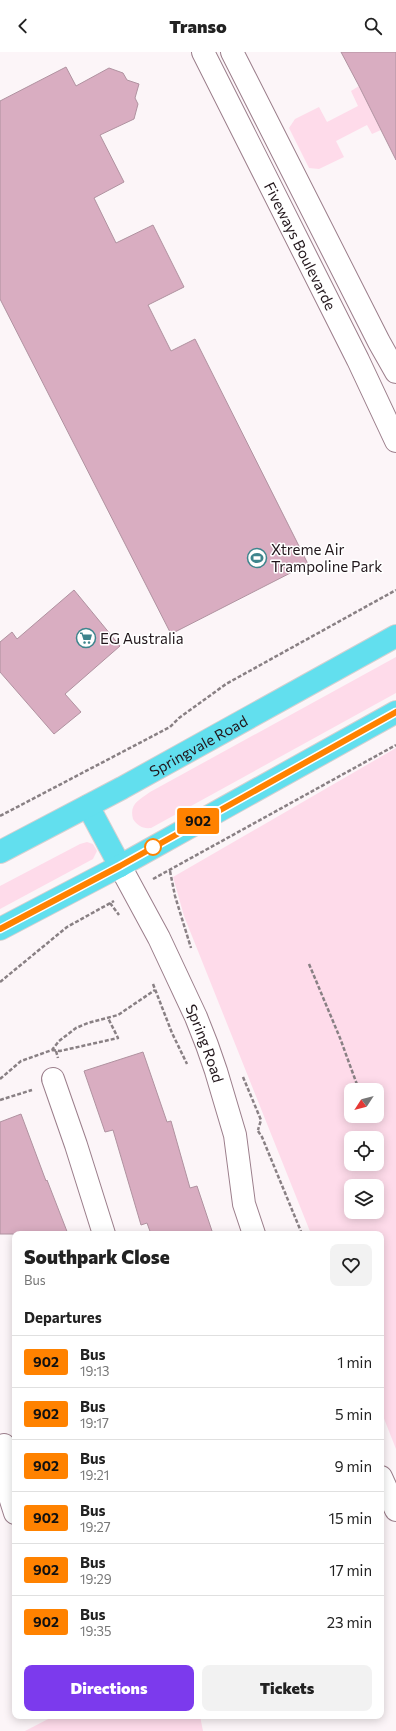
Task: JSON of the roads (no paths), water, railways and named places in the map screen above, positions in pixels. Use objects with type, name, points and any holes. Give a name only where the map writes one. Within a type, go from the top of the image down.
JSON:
[{"type":"highway","name":"Springvale Road","points":[[0,852],[88,806],[396,636]]},
{"type":"highway","points":[[0,929],[120,866],[396,712]]},
{"type":"highway","points":[[88,806],[120,866]]},
{"type":"street","name":"Fiveways Boulevarde","points":[[203,52],[358,360],[396,441]]},
{"type":"street","name":"Fiveways Boulevarde","points":[[232,52],[379,342],[396,372]]},
{"type":"street","points":[[284,214],[308,202]]},
{"type":"street","name":"Spring Road","points":[[120,866],[159,938],[196,1017],[216,1071],[228,1108],[237,1150],[244,1204],[253,1231]]},
{"type":"street","points":[[53,1079],[76,1145],[103,1231]]},
{"type":"street","points":[[6,1442],[4,1478],[12,1503]]},
{"type":"street","points":[[384,1484],[396,1510]]},
{"type":"place","name":"Xtreme Air Trampoline Park","points":[[257,558]]},
{"type":"place","name":"EG Australia","points":[[86,638]]}]
